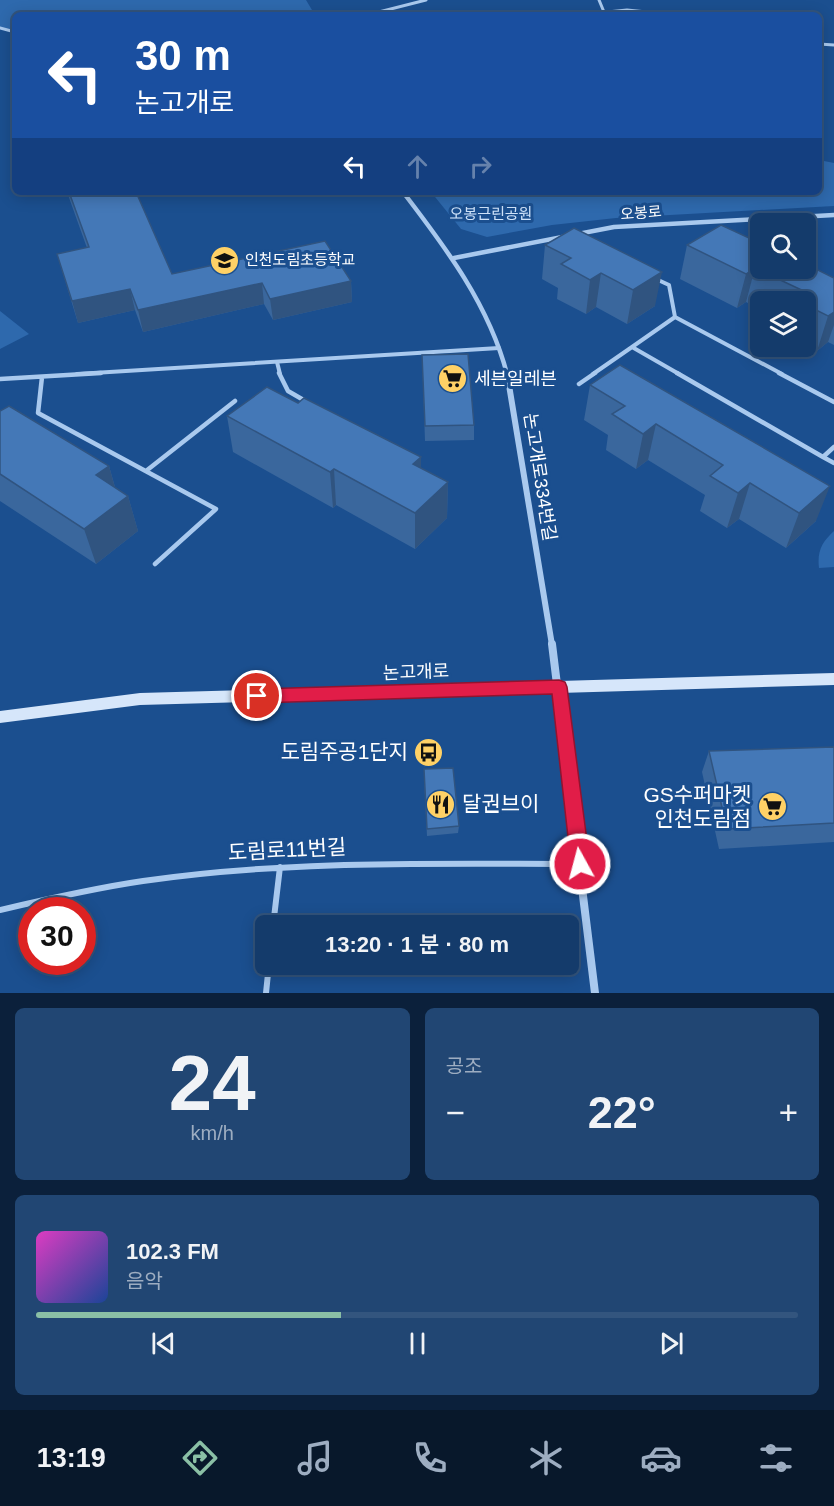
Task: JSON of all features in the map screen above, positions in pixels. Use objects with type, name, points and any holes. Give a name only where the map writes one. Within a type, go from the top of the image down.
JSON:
[{"type":"main road","name":"논고개로","points":[[0,717],[140,699],[834,680]]},
{"type":"street","name":"논고개로334번길","points":[[405,195],[454,258],[490,324],[507,372],[559,687]]},
{"type":"street","name":"오봉로","points":[[816,216],[834,215]]},
{"type":"street","name":"오봉로","points":[[454,258],[614,227],[750,219]]},
{"type":"street","points":[[559,687],[595,993]]},
{"type":"lane","points":[[380,12],[426,0]]},
{"type":"lane","points":[[599,0],[604,12],[627,10],[647,12]]},
{"type":"lane","points":[[650,276],[669,285],[675,317]]},
{"type":"lane","points":[[579,384],[675,317]]},
{"type":"lane","points":[[675,317],[834,402]]},
{"type":"lane","points":[[632,347],[834,463]]},
{"type":"lane","points":[[0,379],[499,348]]},
{"type":"lane","points":[[277,362],[282,385],[290,394],[310,404]]},
{"type":"lane","points":[[42,377],[38,413],[216,510],[155,564]]},
{"type":"lane","points":[[146,471],[235,401]]},
{"type":"lane","points":[[823,457],[834,447]]},
{"type":"lane","name":"도림로11번길","points":[[0,910],[55,895],[210,872],[280,867],[580,864]]},
{"type":"lane","points":[[274,915],[280,867]]},
{"type":"lane","points":[[266,993],[268,975]]},
{"type":"green space","points":[[0,0],[306,0],[313,12],[12,12],[12,32],[0,28]]},
{"type":"green space","name":"오봉근린공원","points":[[822,161],[834,163],[834,206],[616,218],[552,225],[487,237],[461,229],[433,195],[822,195]]},
{"type":"green space","points":[[0,311],[29,334],[0,349]]},
{"type":"green space","points":[[834,531],[834,567],[819,568],[821,547]]},
{"type":"building","points":[[70,195],[137,195],[172,274],[325,241],[351,281],[270,299],[262,283],[138,310],[130,289],[72,301],[57,254],[89,247]]},
{"type":"building","points":[[721,225],[750,238],[750,271],[746,274],[687,245]]},
{"type":"building","points":[[574,228],[662,272],[633,290],[601,273],[590,280],[561,264],[571,258],[545,245]]},
{"type":"building","points":[[816,269],[834,278],[834,312],[828,316],[816,310],[816,291],[804,291],[778,279],[816,279]]},
{"type":"building","points":[[468,354],[474,425],[425,426],[422,355]]},
{"type":"building","points":[[620,365],[830,486],[799,513],[750,483],[738,493],[710,476],[723,465],[656,424],[643,434],[612,414],[625,406],[590,385]]},
{"type":"building","points":[[267,387],[298,403],[304,398],[421,457],[413,464],[448,482],[415,513],[334,469],[330,472],[227,416]]},
{"type":"building","points":[[9,406],[109,466],[96,475],[128,496],[84,529],[0,474],[0,411]]},
{"type":"building","name":"GS수퍼마켓 인천도림점","points":[[834,747],[834,823],[727,829],[709,751]]},
{"type":"building","name":"달권브이","points":[[453,768],[459,826],[427,829],[424,769]]},
{"type":"place","name":"인천도림초등학교","points":[[224,260]]},
{"type":"place","name":"세븐일레븐","points":[[453,379]]},
{"type":"place","name":"도림주공1단지","points":[[429,752]]},
{"type":"place","name":"달권브이","points":[[441,804]]},
{"type":"place","name":"GS수퍼마켓 인천도림점","points":[[772,807]]},
{"type":"route","points":[[257,696],[559,687],[580,864]]}]
